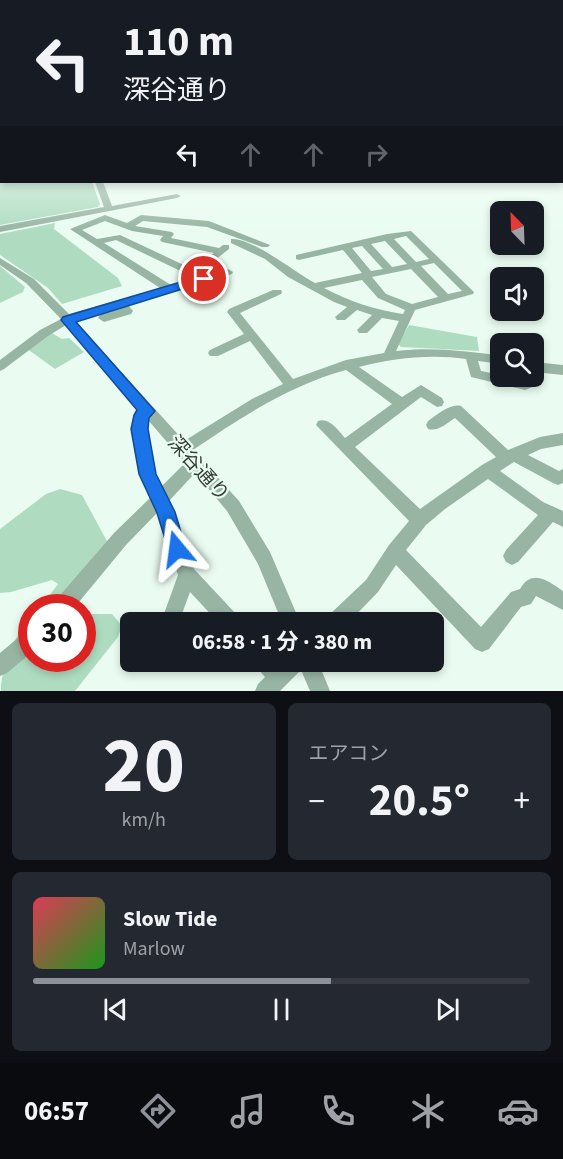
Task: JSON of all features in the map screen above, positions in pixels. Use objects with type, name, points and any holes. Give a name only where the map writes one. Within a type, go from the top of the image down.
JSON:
[{"type":"street","points":[[99,183],[109,209]]},
{"type":"street","points":[[0,229],[177,196]]},
{"type":"street","points":[[169,289],[75,229],[105,218],[135,229],[169,234],[165,240],[220,251]]},
{"type":"street","points":[[129,226],[141,218],[209,224],[237,238],[292,275],[338,300],[380,314],[409,313],[446,298],[469,292],[408,233],[299,257]]},
{"type":"street","points":[[96,242],[117,237],[204,279]]},
{"type":"street","points":[[387,237],[446,298]]},
{"type":"street","points":[[237,238],[265,245]]},
{"type":"street","points":[[217,275],[198,267],[212,259],[237,238]]},
{"type":"street","points":[[365,243],[390,270]]},
{"type":"street","points":[[346,247],[382,296],[409,313]]},
{"type":"street","points":[[314,287],[436,260]]},
{"type":"street","name":"深谷通り","points":[[0,261],[38,288],[215,484],[246,525],[264,558],[287,612]]},
{"type":"street","points":[[0,366],[25,346],[67,320],[228,272]]},
{"type":"street","points":[[277,292],[233,312],[291,385]]},
{"type":"street","points":[[328,308],[338,300]]},
{"type":"street","points":[[104,318],[127,310],[121,303]]},
{"type":"street","points":[[341,317],[355,306]]},
{"type":"street","points":[[389,354],[409,313]]},
{"type":"street","points":[[363,330],[380,314]]},
{"type":"street","points":[[214,353],[253,335]]},
{"type":"street","points":[[183,449],[236,414],[291,385],[346,364],[389,354],[427,352],[490,358]]},
{"type":"street","points":[[471,355],[474,374],[490,378]]},
{"type":"street","points":[[346,364],[402,404]]},
{"type":"street","points":[[544,368],[563,370]]},
{"type":"street","points":[[345,446],[421,390],[437,402]]},
{"type":"street","points":[[434,425],[456,410],[510,456],[558,478],[563,476]]},
{"type":"street","points":[[147,411],[142,415],[140,429],[147,474],[160,501],[187,575],[221,612]]},
{"type":"street","points":[[323,425],[420,520]]},
{"type":"street","points":[[346,612],[372,586],[395,551],[420,520],[487,470],[510,456],[540,443],[563,439]]},
{"type":"street","points":[[74,594],[120,539],[195,463]]},
{"type":"street","points":[[487,470],[557,517],[512,556]]},
{"type":"street","points":[[395,551],[482,642],[517,598],[525,598],[531,587],[540,587],[563,601]]},
{"type":"street","points":[[174,612],[187,575]]},
{"type":"street","points":[[0,666],[18,651]]},
{"type":"street","points":[[272,684],[284,672]]},
{"type":"street","points":[[312,672],[320,691]]},
{"type":"green space","points":[[0,183],[92,183],[100,204],[98,207],[0,225]]},
{"type":"green space","points":[[55,223],[54,229],[118,278],[122,286],[62,304],[48,288],[0,255],[0,234]]},
{"type":"green space","points":[[0,266],[25,287],[23,292],[0,303]]},
{"type":"green space","points":[[409,325],[477,337],[479,351],[401,347],[398,344]]},
{"type":"green space","points":[[50,332],[62,339],[69,338],[84,352],[55,369],[26,348]]},
{"type":"green space","points":[[60,489],[82,495],[108,543],[80,594],[51,594],[58,584],[52,580],[0,593],[0,529],[46,494]]},
{"type":"green space","points":[[96,614],[112,614],[120,624],[118,637],[96,665]]},
{"type":"green space","points":[[18,635],[18,672],[90,672],[75,691],[1,691],[3,673]]},
{"type":"route","points":[[177,549],[166,512],[147,474],[140,429],[140,420],[147,411],[67,320],[204,279]]}]
